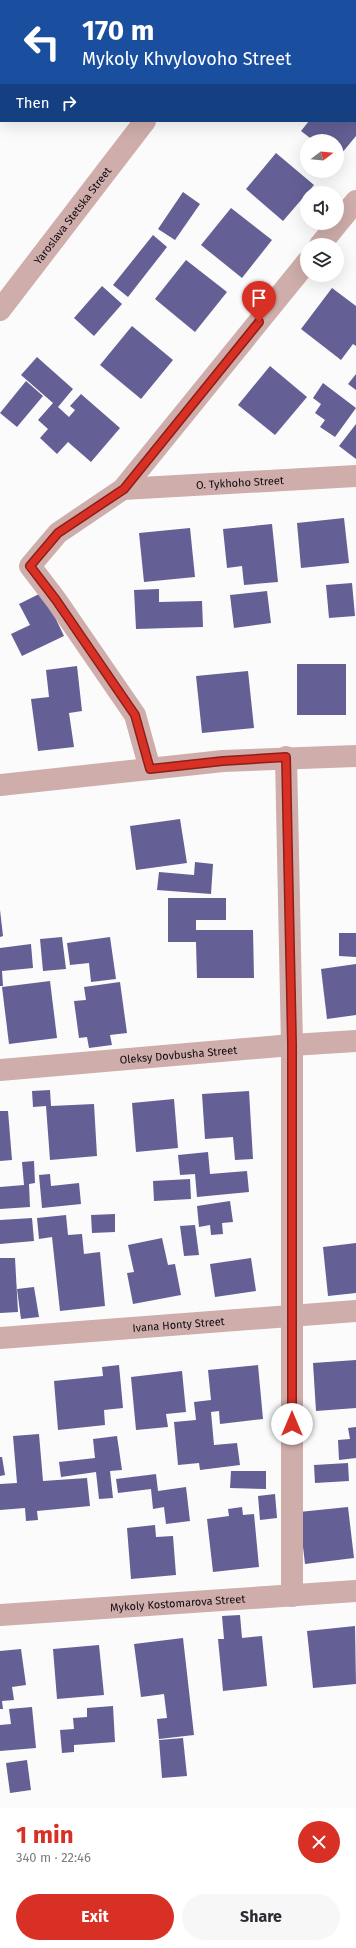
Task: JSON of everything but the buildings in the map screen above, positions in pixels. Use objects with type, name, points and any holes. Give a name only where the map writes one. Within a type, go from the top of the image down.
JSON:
[{"type":"street","name":"Yaroslava Stetska Street","points":[[0,310],[144,122]]},
{"type":"street","points":[[326,238],[356,201]]},
{"type":"street","points":[[150,769],[135,715],[56,600],[30,566],[58,533],[124,489],[300,271]]},
{"type":"street","name":"O. Tykhoho Street","points":[[124,489],[356,476]]},
{"type":"street","points":[[0,785],[223,761],[286,757],[356,756]]},
{"type":"street","points":[[286,757],[292,1044],[292,1596]]},
{"type":"street","name":"Oleksy Dovbusha Street","points":[[0,1070],[292,1044],[356,1041]]},
{"type":"street","name":"Ivana Honty Street","points":[[0,1338],[292,1314],[356,1311]]},
{"type":"street","name":"Mykoly Kostomarova Street","points":[[0,1615],[356,1592]]},
{"type":"route","points":[[259,322],[124,489],[58,533],[30,566],[56,600],[135,715],[150,769],[223,761],[286,757],[292,1044],[292,1424]]}]
